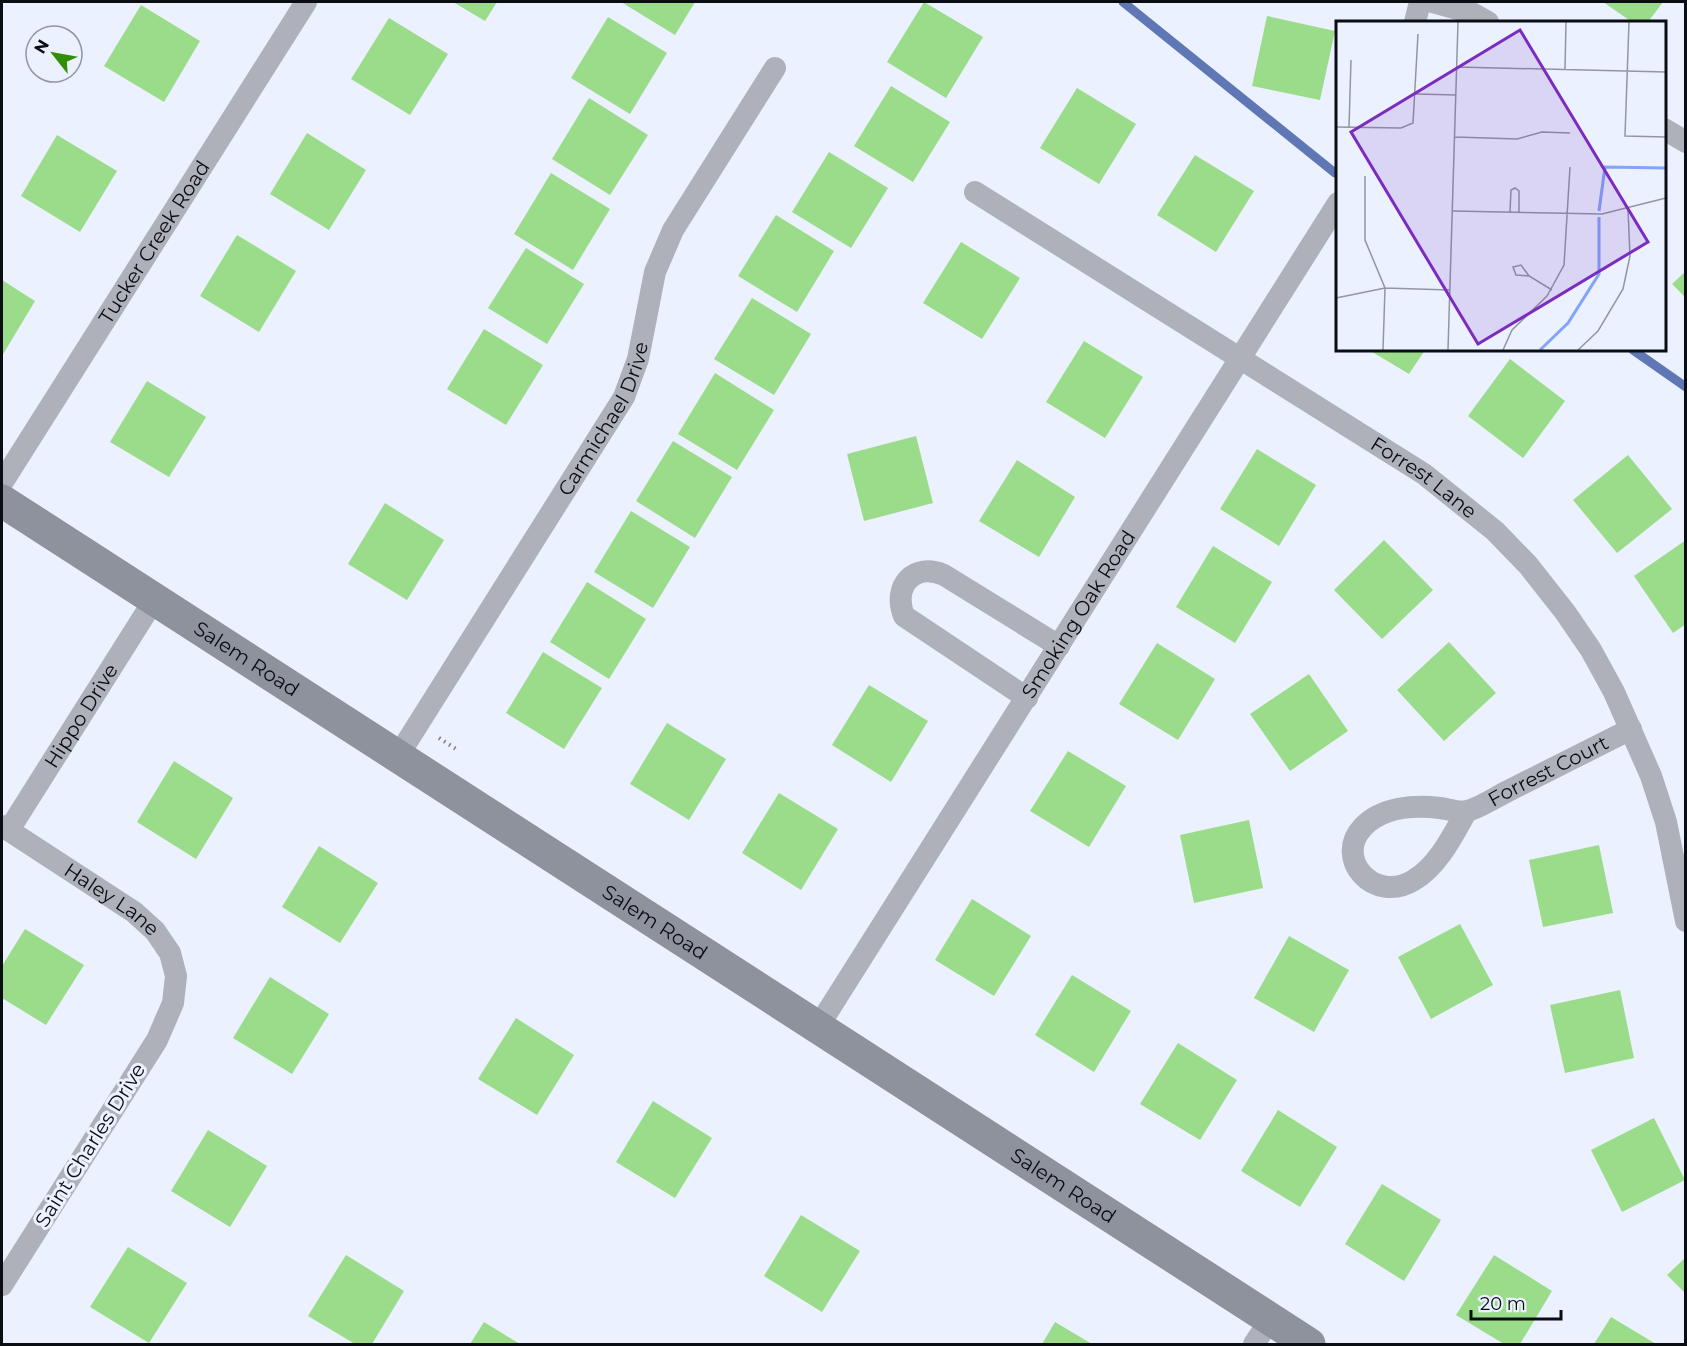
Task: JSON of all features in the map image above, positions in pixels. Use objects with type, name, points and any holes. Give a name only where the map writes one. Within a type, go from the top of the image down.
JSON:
[{"type":"main road","name":"Salem Road","points":[[2,501],[818,1027],[1262,1332],[1309,1344]]},
{"type":"street","name":"Tucker Creek Road","points":[[2,483],[306,2]]},
{"type":"street","points":[[1415,21],[1420,2]]},
{"type":"street","points":[[1432,2],[1472,13],[1486,21]]},
{"type":"street","name":"Carmichael Drive","points":[[398,756],[624,397],[638,359],[655,272],[673,230],[776,68]]},
{"type":"street","points":[[1666,130],[1686,142]]},
{"type":"street","name":"Forrest Lane","points":[[975,192],[1424,474],[1495,531],[1528,565],[1585,640],[1614,692],[1651,776],[1666,822],[1686,921]]},
{"type":"street","name":"Smoking Oak Road","points":[[818,1027],[1336,206]]},
{"type":"street","points":[[1027,698],[904,616],[900,597],[905,584],[913,574],[922,570],[934,570],[944,574],[1059,646]]},
{"type":"street","name":"Hippo Drive","points":[[5,828],[154,600]]},
{"type":"street","name":"Forrest Court","points":[[1466,812],[1429,807],[1392,810],[1373,817],[1361,829],[1353,843],[1354,857],[1359,871],[1370,882],[1383,888],[1398,887],[1415,880],[1448,843],[1466,812],[1631,729]]},
{"type":"street","name":"Haley Lane","points":[[5,828],[134,912],[155,931],[170,953],[176,976],[174,1003]]},
{"type":"street","name":"Saint Charles Drive","points":[[2,1285],[157,1040],[174,1003]]},
{"type":"building","points":[[453,2],[497,2],[485,21]]},
{"type":"building","points":[[621,2],[695,2],[675,35]]},
{"type":"building","points":[[924,2],[983,37],[946,98],[887,62]]},
{"type":"building","points":[[1603,2],[1663,2],[1649,21],[1631,21]]},
{"type":"building","points":[[141,5],[200,41],[164,102],[104,66]]},
{"type":"building","points":[[1267,16],[1335,31],[1320,100],[1252,86]]},
{"type":"building","points":[[608,17],[667,53],[630,114],[571,78]]},
{"type":"building","points":[[389,18],[448,54],[410,115],[351,79]]},
{"type":"building","points":[[891,86],[950,122],[913,182],[854,146]]},
{"type":"building","points":[[1077,88],[1136,124],[1099,184],[1040,148]]},
{"type":"building","points":[[589,98],[648,135],[610,195],[552,159]]},
{"type":"building","points":[[307,133],[366,170],[329,230],[270,194]]},
{"type":"building","points":[[57,135],[117,171],[80,232],[21,196]]},
{"type":"building","points":[[829,152],[888,188],[851,248],[792,212]]},
{"type":"building","points":[[1195,155],[1254,191],[1216,252],[1157,215]]},
{"type":"building","points":[[551,173],[610,209],[573,270],[514,234]]},
{"type":"building","points":[[776,215],[834,251],[797,312],[738,276]]},
{"type":"building","points":[[237,235],[296,271],[259,332],[200,296]]},
{"type":"building","points":[[961,242],[1020,278],[982,339],[923,303]]},
{"type":"building","points":[[526,248],[584,284],[547,344],[488,308]]},
{"type":"building","points":[[1686,271],[1686,298],[1672,284]]},
{"type":"building","points":[[2,280],[35,301],[2,356]]},
{"type":"building","points":[[752,298],[811,334],[774,395],[714,359]]},
{"type":"building","points":[[484,329],[543,365],[506,425],[447,389]]},
{"type":"building","points":[[1084,341],[1143,377],[1105,438],[1046,402]]},
{"type":"building","points":[[1371,351],[1424,351],[1409,374]]},
{"type":"building","points":[[1510,359],[1565,401],[1523,458],[1468,416]]},
{"type":"building","points":[[715,373],[774,410],[737,470],[678,434]]},
{"type":"building","points":[[147,381],[206,417],[169,477],[110,442]]},
{"type":"building","points":[[916,436],[933,503],[864,521],[847,454]]},
{"type":"building","points":[[673,441],[732,477],[695,538],[636,501]]},
{"type":"building","points":[[1257,449],[1316,485],[1279,546],[1220,509]]},
{"type":"building","points":[[1628,455],[1672,509],[1617,553],[1573,500]]},
{"type":"building","points":[[1017,460],[1075,497],[1039,557],[979,521]]},
{"type":"building","points":[[385,503],[444,540],[407,600],[348,564]]},
{"type":"building","points":[[631,511],[690,547],[653,608],[594,572]]},
{"type":"building","points":[[1384,540],[1433,590],[1382,639],[1334,590]]},
{"type":"building","points":[[1686,540],[1686,624],[1673,633],[1634,576]]},
{"type":"building","points":[[1213,546],[1272,582],[1235,643],[1176,607]]},
{"type":"building","points":[[587,582],[646,619],[609,679],[550,642]]},
{"type":"building","points":[[1449,642],[1496,693],[1444,741],[1397,690]]},
{"type":"building","points":[[1157,643],[1215,679],[1178,740],[1119,704]]},
{"type":"building","points":[[543,652],[602,688],[564,749],[506,713]]},
{"type":"building","points":[[1309,674],[1348,731],[1290,771],[1250,714]]},
{"type":"building","points":[[869,685],[928,721],[891,782],[832,745]]},
{"type":"building","points":[[667,723],[726,759],[689,820],[630,784]]},
{"type":"building","points":[[1068,751],[1126,786],[1089,847],[1030,811]]},
{"type":"building","points":[[174,761],[233,798],[196,859],[137,822]]},
{"type":"building","points":[[779,793],[838,829],[801,890],[742,853]]},
{"type":"building","points":[[1249,820],[1263,888],[1194,903],[1180,835]]},
{"type":"building","points":[[1599,845],[1613,913],[1543,927],[1529,860]]},
{"type":"building","points":[[319,846],[378,883],[340,943],[282,907]]},
{"type":"building","points":[[972,899],[1031,936],[994,996],[935,960]]},
{"type":"building","points":[[1460,924],[1493,985],[1431,1019],[1398,957]]},
{"type":"building","points":[[25,929],[84,965],[46,1025],[2,998],[2,966]]},
{"type":"building","points":[[1289,936],[1349,970],[1314,1032],[1254,998]]},
{"type":"building","points":[[1072,975],[1131,1011],[1094,1072],[1035,1035]]},
{"type":"building","points":[[270,977],[329,1014],[292,1074],[233,1038]]},
{"type":"building","points":[[1620,990],[1634,1058],[1565,1073],[1550,1005]]},
{"type":"building","points":[[516,1018],[574,1055],[537,1115],[478,1079]]},
{"type":"building","points":[[1178,1043],[1237,1080],[1200,1140],[1140,1104]]},
{"type":"building","points":[[653,1101],[712,1138],[675,1198],[616,1162]]},
{"type":"building","points":[[1278,1110],[1337,1147],[1300,1207],[1241,1171]]},
{"type":"building","points":[[1654,1118],[1685,1180],[1622,1212],[1591,1150]]},
{"type":"building","points":[[208,1130],[267,1166],[230,1227],[171,1191]]},
{"type":"building","points":[[1382,1184],[1441,1220],[1404,1281],[1345,1244]]},
{"type":"building","points":[[801,1215],[860,1251],[822,1312],[764,1276]]},
{"type":"building","points":[[128,1247],[187,1283],[149,1343],[90,1307]]},
{"type":"building","points":[[346,1255],[404,1291],[372,1344],[355,1344],[308,1316]]},
{"type":"building","points":[[1494,1255],[1552,1291],[1520,1344],[1504,1344],[1456,1315]]},
{"type":"building","points":[[1686,1257],[1686,1294],[1667,1275]]},
{"type":"building","points":[[1611,1317],[1656,1344],[1594,1344]]},
{"type":"building","points":[[484,1322],[520,1344],[470,1344]]},
{"type":"building","points":[[1055,1322],[1092,1344],[1042,1344]]},
{"type":"waterway","points":[[1123,2],[1335,173]]},
{"type":"waterway","points":[[1634,351],[1686,387]]}]
